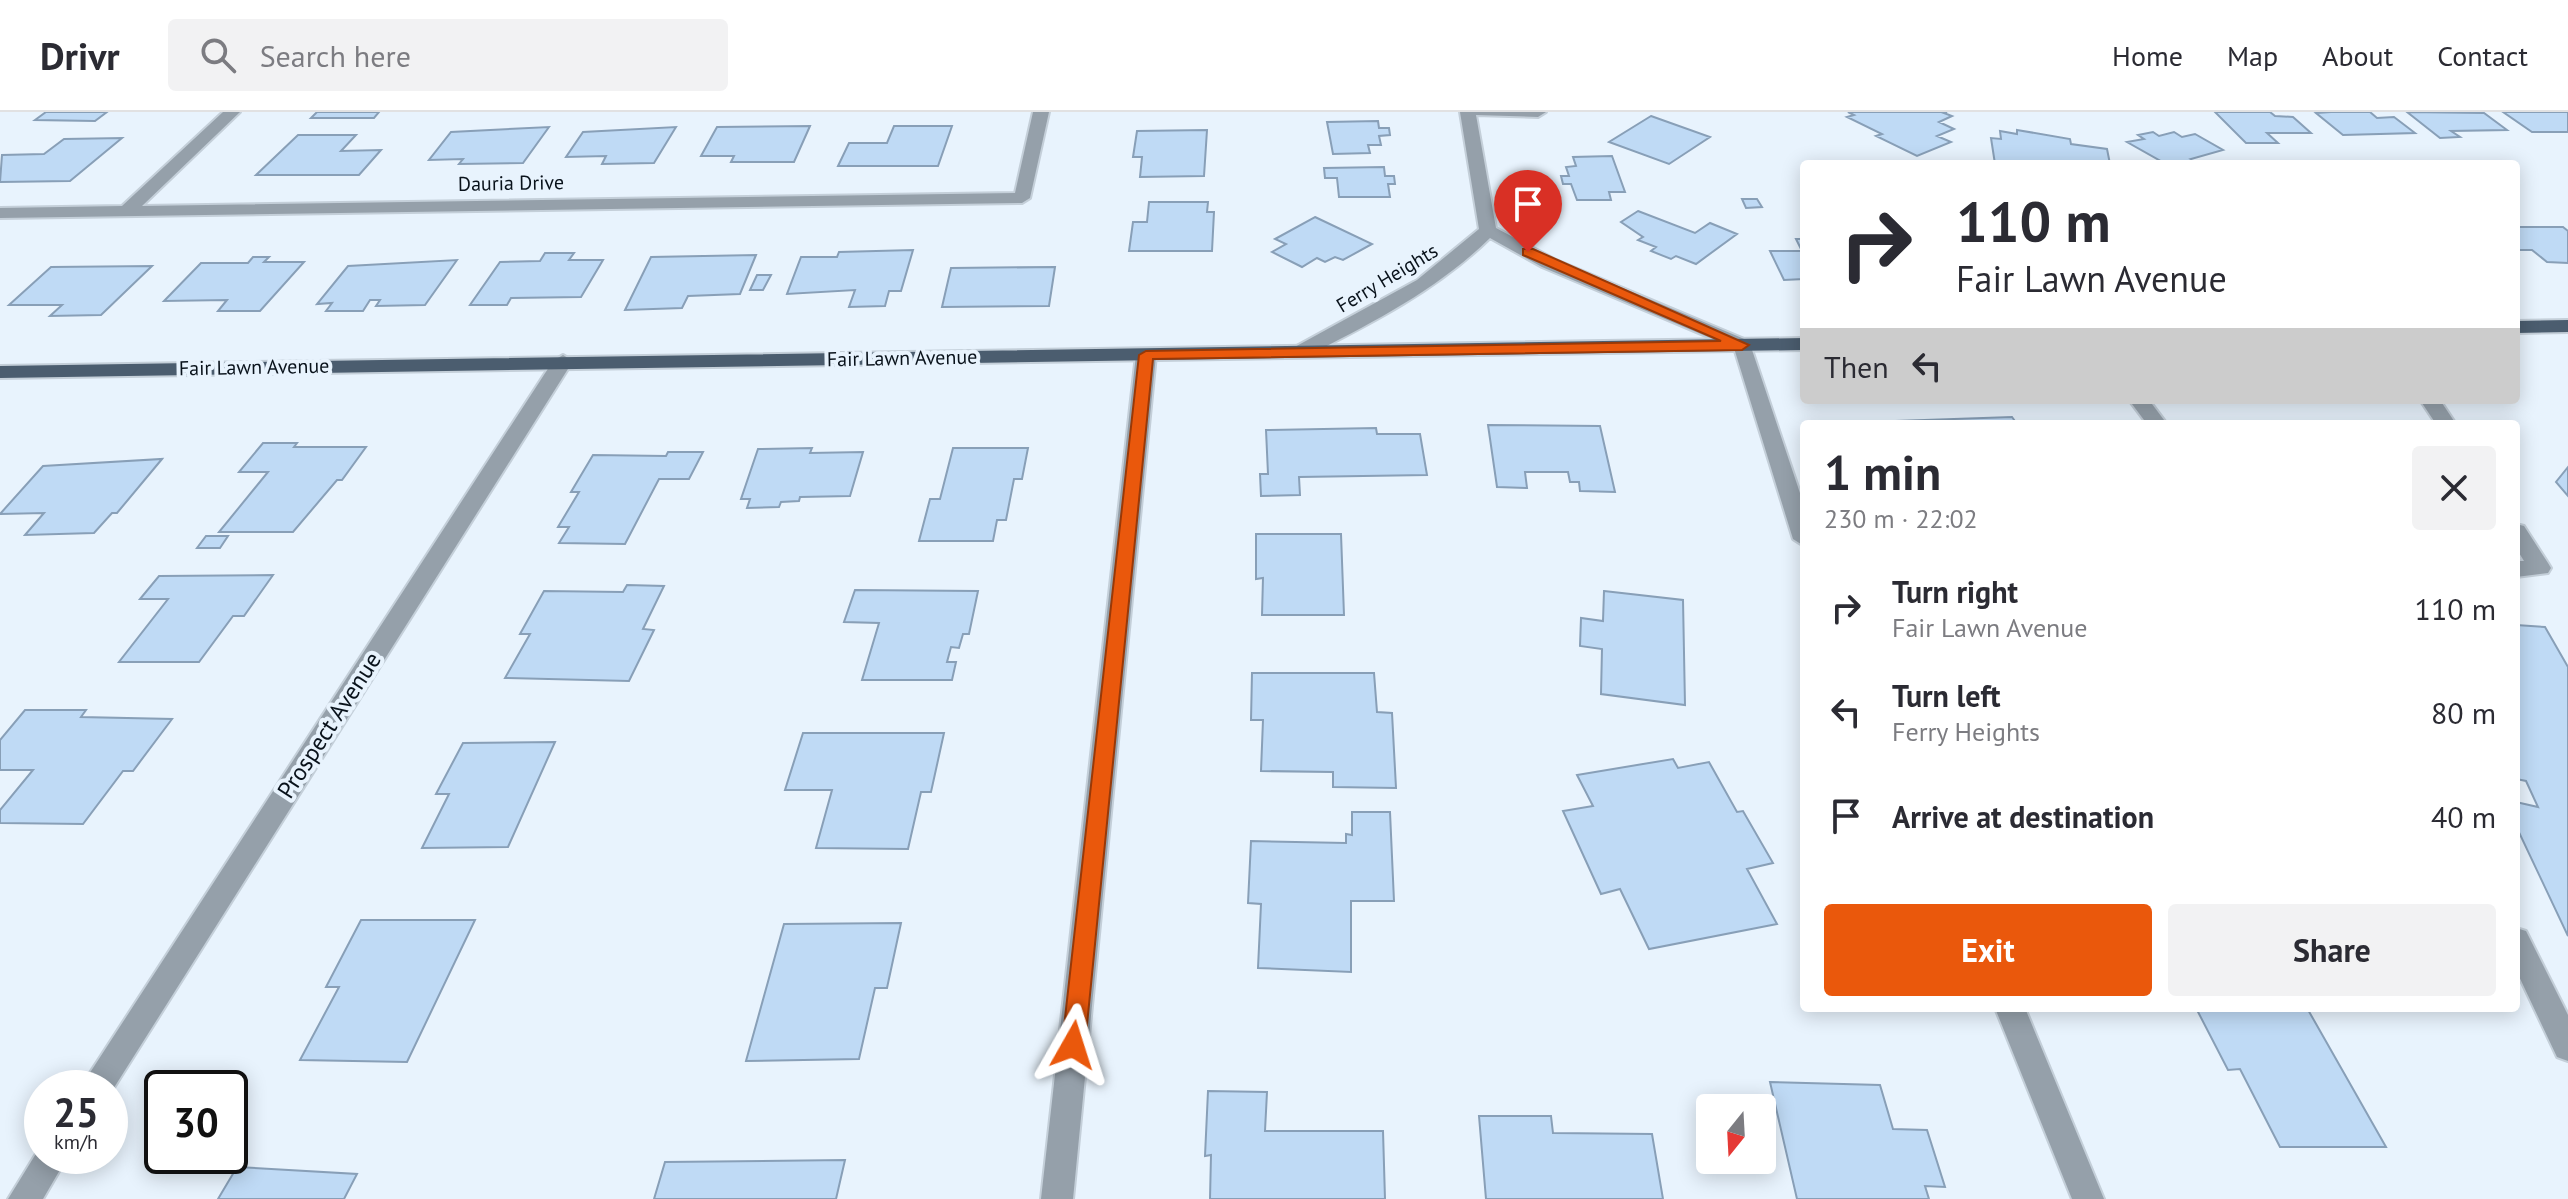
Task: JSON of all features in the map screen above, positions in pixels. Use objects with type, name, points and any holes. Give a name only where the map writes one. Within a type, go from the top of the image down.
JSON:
[{"type":"main road","points":[[2520,327],[2568,326]]},
{"type":"main road","name":"Fair Lawn Avenue","points":[[0,372],[1800,344]]},
{"type":"street","points":[[127,211],[232,112]]},
{"type":"street","name":"Dauria Drive","points":[[0,213],[1022,198],[1041,112]]},
{"type":"street","points":[[1468,112],[1488,230],[1548,263],[1742,345],[1800,526]]},
{"type":"street","points":[[1481,112],[1538,112]]},
{"type":"street","name":"Ferry Heights","points":[[1300,352],[1389,307],[1464,257],[1488,230]]},
{"type":"street","points":[[1057,1199],[1146,355]]},
{"type":"street","name":"Prospect Avenue","points":[[108,1070],[563,361]]},
{"type":"street","points":[[2520,537],[2540,568],[2520,569]]},
{"type":"street","points":[[2520,948],[2568,1047]]},
{"type":"street","points":[[2012,1012],[2088,1199]]},
{"type":"street","points":[[24,1199],[40,1174]]},
{"type":"building","points":[[46,112],[107,112],[95,121],[35,120]]},
{"type":"building","points":[[317,112],[379,112],[374,118],[311,118]]},
{"type":"building","points":[[1848,112],[1947,112],[1944,113],[1952,116],[1939,122],[1954,129],[1937,136],[1951,142],[1917,156],[1876,136],[1882,134],[1847,117],[1854,115]]},
{"type":"building","points":[[2215,112],[2270,112],[2275,116],[2293,117],[2311,133],[2267,133],[2278,143],[2246,143]]},
{"type":"building","points":[[2370,112],[2377,118],[2394,117],[2415,133],[2343,135],[2316,113]]},
{"type":"building","points":[[2407,112],[2484,113],[2507,130],[2451,131],[2460,137],[2440,138]]},
{"type":"building","points":[[2503,112],[2568,112],[2568,132],[2532,132]]},
{"type":"building","points":[[1651,116],[1710,137],[1669,164],[1609,142]]},
{"type":"building","points":[[1378,121],[1379,128],[1389,128],[1390,135],[1379,136],[1381,145],[1368,145],[1370,153],[1333,154],[1327,122]]},
{"type":"building","points":[[810,126],[794,162],[731,162],[734,156],[701,156],[717,127]]},
{"type":"building","points":[[894,126],[952,126],[938,166],[838,166],[849,143],[887,143]]},
{"type":"building","points":[[549,127],[523,163],[459,164],[463,159],[429,160],[451,132]]},
{"type":"building","points":[[676,127],[654,163],[602,164],[606,156],[566,157],[583,132]]},
{"type":"building","points":[[1207,130],[1204,176],[1140,177],[1142,157],[1133,157],[1137,131]]},
{"type":"building","points":[[2017,130],[2070,139],[2071,144],[2107,149],[2109,160],[1994,160],[1991,138],[2001,139],[2000,131],[2017,134]]},
{"type":"building","points":[[2153,132],[2159,136],[2174,132],[2182,137],[2195,134],[2223,150],[2193,160],[2159,160],[2127,142],[2144,139],[2138,135]]},
{"type":"building","points":[[298,135],[356,135],[341,151],[381,150],[359,175],[256,175]]},
{"type":"building","points":[[122,138],[70,181],[0,182],[2,155],[44,154],[64,139]]},
{"type":"building","points":[[1612,156],[1625,192],[1609,192],[1611,200],[1577,200],[1571,184],[1563,184],[1561,176],[1569,176],[1566,167],[1576,166],[1573,157]]},
{"type":"building","points":[[1384,167],[1385,176],[1394,176],[1395,184],[1388,184],[1390,197],[1339,197],[1337,178],[1325,178],[1324,168]]},
{"type":"building","points":[[1742,199],[1757,199],[1762,207],[1746,208]]},
{"type":"building","points":[[1149,202],[1208,202],[1207,212],[1214,212],[1212,251],[1129,251],[1133,222],[1147,222]]},
{"type":"building","points":[[1638,211],[1695,233],[1710,223],[1737,234],[1696,264],[1676,256],[1671,259],[1651,251],[1656,247],[1638,240],[1643,237],[1621,222]]},
{"type":"building","points":[[1315,217],[1372,244],[1343,260],[1335,257],[1325,262],[1317,258],[1302,267],[1272,252],[1286,244],[1275,239]]},
{"type":"building","points":[[2520,227],[2563,227],[2568,231],[2568,263],[2547,262],[2532,250],[2520,250]]},
{"type":"building","points":[[913,250],[901,291],[889,291],[885,306],[849,307],[855,290],[787,294],[801,257],[837,257],[839,252]]},
{"type":"building","points":[[1770,251],[1800,251],[1800,279],[1784,280]]},
{"type":"building","points":[[545,253],[574,253],[569,260],[603,260],[581,297],[511,298],[507,305],[470,305],[500,262],[540,261]]},
{"type":"building","points":[[756,255],[740,294],[688,296],[682,308],[625,310],[651,257]]},
{"type":"building","points":[[253,257],[269,257],[264,262],[304,262],[260,311],[218,311],[227,300],[164,301],[201,263],[248,263]]},
{"type":"building","points":[[457,260],[425,305],[376,306],[380,300],[370,300],[363,311],[326,311],[332,303],[317,304],[348,266]]},
{"type":"building","points":[[152,266],[101,315],[50,316],[62,305],[9,305],[51,267]]},
{"type":"building","points":[[1055,267],[1049,306],[942,307],[951,268]]},
{"type":"building","points":[[757,275],[771,275],[763,290],[750,290]]},
{"type":"building","points":[[2012,417],[2014,420],[1926,420]]},
{"type":"building","points":[[1488,425],[1600,426],[1615,492],[1580,491],[1579,482],[1570,482],[1568,472],[1525,472],[1527,488],[1497,487]]},
{"type":"building","points":[[1376,428],[1377,434],[1420,434],[1427,475],[1299,477],[1300,495],[1261,496],[1260,474],[1268,474],[1266,430]]},
{"type":"building","points":[[263,443],[297,443],[294,447],[366,447],[342,480],[337,480],[293,532],[219,532],[268,472],[239,472]]},
{"type":"building","points":[[812,448],[810,453],[863,452],[850,496],[800,497],[799,501],[781,502],[779,507],[747,508],[750,499],[741,499],[758,449]]},
{"type":"building","points":[[953,448],[1028,448],[1022,479],[1014,479],[1006,520],[997,520],[993,541],[919,541],[930,499],[940,499]]},
{"type":"building","points":[[668,452],[703,452],[689,479],[659,479],[625,544],[559,543],[569,527],[558,527],[579,492],[571,492],[593,455],[666,456]]},
{"type":"building","points":[[162,459],[117,513],[112,513],[94,533],[25,535],[44,513],[0,514],[43,466]]},
{"type":"building","points":[[2568,467],[2568,496],[2556,482]]},
{"type":"building","points":[[1256,534],[1341,534],[1344,615],[1262,615],[1263,578],[1256,579]]},
{"type":"building","points":[[206,536],[228,536],[220,548],[197,548]]},
{"type":"building","points":[[273,575],[244,616],[233,616],[199,662],[119,662],[168,599],[140,599],[159,576]]},
{"type":"building","points":[[627,585],[664,586],[643,629],[654,630],[629,681],[505,678],[530,634],[520,634],[544,591],[623,592]]},
{"type":"building","points":[[855,590],[978,591],[969,634],[963,634],[959,648],[951,647],[947,662],[956,662],[952,680],[862,680],[879,623],[844,622]]},
{"type":"building","points":[[1604,591],[1683,600],[1685,705],[1601,694],[1602,649],[1580,646],[1581,618],[1603,621]]},
{"type":"building","points":[[2520,625],[2545,627],[2568,667],[2568,936],[2520,834],[2520,803],[2538,807],[2526,781],[2520,780]]},
{"type":"building","points":[[1252,673],[1374,673],[1377,712],[1392,713],[1396,788],[1333,787],[1333,772],[1261,771],[1263,720],[1251,720]]},
{"type":"building","points":[[25,710],[86,710],[81,717],[172,719],[133,771],[123,771],[83,824],[0,823],[0,810],[33,770],[0,770],[0,740]]},
{"type":"building","points":[[803,733],[944,733],[931,792],[921,792],[908,849],[816,848],[832,790],[785,790]]},
{"type":"building","points":[[555,742],[508,847],[422,848],[449,794],[436,794],[463,743]]},
{"type":"building","points":[[1673,759],[1678,768],[1709,762],[1737,812],[1743,811],[1773,863],[1747,869],[1777,924],[1649,949],[1620,889],[1601,894],[1563,811],[1593,806],[1577,775]]},
{"type":"building","points":[[1352,812],[1390,812],[1394,901],[1351,901],[1351,972],[1258,968],[1261,904],[1248,903],[1251,841],[1346,843],[1346,834],[1352,835]]},
{"type":"building","points":[[361,920],[475,920],[407,1062],[300,1060],[339,987],[326,987]]},
{"type":"building","points":[[901,923],[887,988],[875,988],[859,1059],[746,1061],[784,924]]},
{"type":"building","points":[[2198,1012],[2309,1012],[2386,1147],[2280,1147],[2240,1069],[2228,1070]]},
{"type":"building","points":[[1770,1082],[1880,1085],[1893,1129],[1927,1130],[1945,1187],[1925,1186],[1929,1199],[1797,1199],[1776,1108],[1776,1094],[1773,1094]]},
{"type":"building","points":[[1208,1091],[1267,1092],[1265,1131],[1383,1131],[1385,1199],[1210,1199],[1211,1155],[1205,1156]]},
{"type":"building","points":[[1479,1116],[1551,1116],[1553,1133],[1652,1134],[1663,1199],[1486,1199]]},
{"type":"building","points":[[845,1160],[836,1199],[654,1199],[665,1162]]},
{"type":"building","points":[[248,1168],[357,1174],[344,1199],[218,1199],[233,1174],[248,1174]]},
{"type":"route","points":[[1073,1045],[1146,355],[1742,345],[1528,252]]}]
